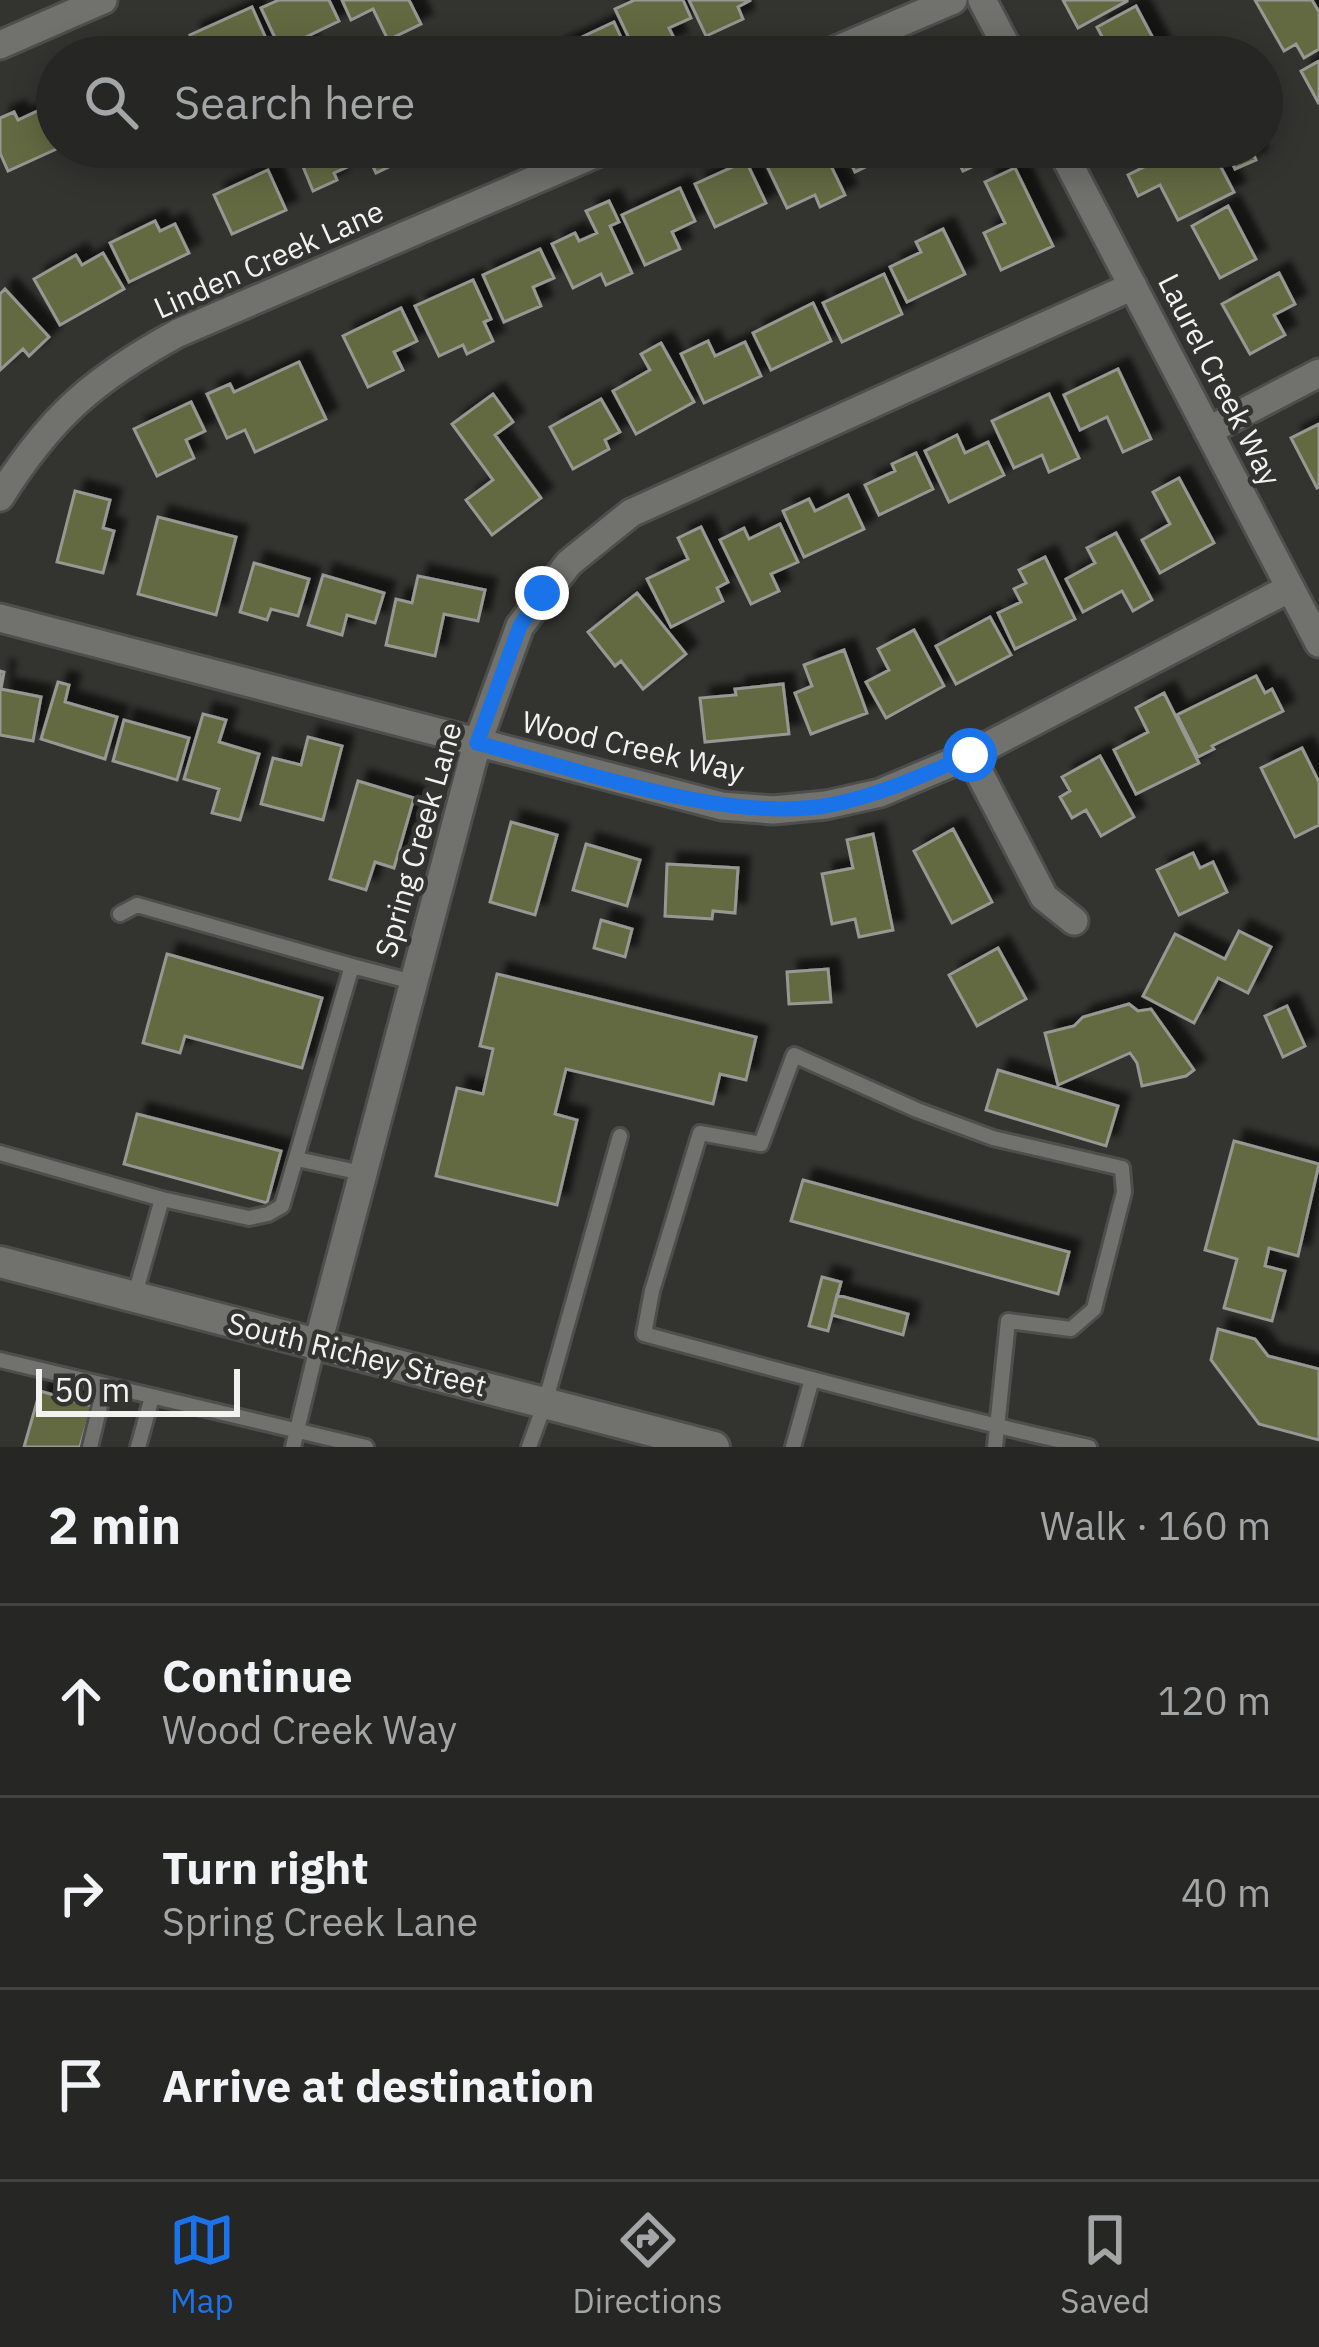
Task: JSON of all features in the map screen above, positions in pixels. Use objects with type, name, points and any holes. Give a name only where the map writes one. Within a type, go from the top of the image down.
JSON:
[{"type":"main road","name":"South Richey Street","points":[[0,1262],[714,1447]]},
{"type":"street","points":[[0,45],[103,0]]},
{"type":"street","points":[[869,36],[953,0]]},
{"type":"street","points":[[982,0],[1001,36]]},
{"type":"street","name":"Linden Creek Lane","points":[[0,497],[53,423],[80,395],[128,361],[178,333],[562,168]]},
{"type":"street","name":"Laurel Creek Way","points":[[1071,168],[1319,644]]},
{"type":"street","name":"Spring Creek Lane","points":[[318,1343],[477,743],[520,626],[542,593],[569,563],[631,513],[1132,286]]},
{"type":"street","points":[[1208,431],[1319,373]]},
{"type":"street","name":"Wood Creek Way","points":[[0,618],[722,806],[773,810],[826,806],[880,793],[970,755],[1290,588]]},
{"type":"street","points":[[970,755],[1044,897],[1074,921]]},
{"type":"lane","points":[[120,914],[137,905],[413,982]]},
{"type":"lane","points":[[0,1153],[162,1199],[249,1218],[268,1214],[282,1206],[352,966]]},
{"type":"lane","points":[[995,1447],[1000,1427],[1008,1322],[1071,1329],[1094,1309],[1124,1192],[1122,1168],[993,1138],[794,1055],[761,1144],[700,1133],[652,1291],[644,1334],[1000,1427],[1089,1447]]},
{"type":"lane","points":[[529,1447],[620,1136]]},
{"type":"lane","points":[[297,1159],[362,1173]]},
{"type":"lane","points":[[134,1299],[162,1199]]},
{"type":"lane","points":[[293,1447],[318,1343]]},
{"type":"lane","points":[[0,1360],[366,1447]]},
{"type":"lane","points":[[793,1447],[812,1379]]},
{"type":"lane","points":[[90,1447],[105,1385]]},
{"type":"lane","points":[[138,1447],[152,1396]]},
{"type":"building","points":[[279,0],[329,0],[339,21],[308,36],[274,36],[261,8]]},
{"type":"building","points":[[342,0],[409,0],[421,24],[386,36],[373,9],[351,20]]},
{"type":"building","points":[[635,0],[683,0],[691,18],[669,28],[673,36],[628,36],[615,9]]},
{"type":"building","points":[[689,0],[751,0],[738,7],[743,19],[706,36]]},
{"type":"building","points":[[1063,0],[1127,0],[1127,1],[1078,28]]},
{"type":"building","points":[[1255,0],[1312,0],[1319,12],[1319,49],[1304,58],[1296,44],[1284,51],[1283,36],[1275,36]]},
{"type":"building","points":[[1136,6],[1152,36],[1102,36],[1097,27]]},
{"type":"building","points":[[252,7],[265,36],[190,36]]},
{"type":"building","points":[[614,22],[620,36],[584,36]]},
{"type":"building","points":[[1319,61],[1319,104],[1301,71]]},
{"type":"building","points":[[14,112],[18,120],[36,112],[36,158],[8,171],[0,153],[0,118]]},
{"type":"building","points":[[304,168],[345,168],[334,173],[337,180],[313,191]]},
{"type":"building","points":[[730,168],[749,168],[766,203],[715,227],[695,184]]},
{"type":"building","points":[[768,168],[832,168],[845,195],[820,207],[815,195],[787,208]]},
{"type":"building","points":[[1015,168],[1053,246],[1001,270],[984,233],[1005,223],[985,182]]},
{"type":"building","points":[[1142,168],[1221,168],[1234,192],[1178,220],[1160,185],[1138,196],[1128,175]]},
{"type":"building","points":[[268,170],[286,210],[232,234],[214,195]]},
{"type":"building","points":[[680,188],[695,221],[672,232],[680,249],[645,265],[622,215]]},
{"type":"building","points":[[609,201],[619,222],[610,226],[632,273],[606,285],[601,274],[573,288],[552,244],[575,233],[579,241],[597,233],[586,211]]},
{"type":"building","points":[[1228,206],[1256,259],[1220,278],[1192,226]]},
{"type":"building","points":[[155,221],[160,231],[175,224],[189,253],[129,282],[110,243]]},
{"type":"building","points":[[943,229],[965,274],[907,302],[890,267],[921,252],[916,242]]},
{"type":"building","points":[[540,249],[554,278],[533,287],[541,306],[504,322],[483,275]]},
{"type":"building","points":[[103,253],[124,289],[60,325],[34,279],[76,255],[82,265]]},
{"type":"building","points":[[1279,273],[1295,304],[1274,315],[1285,335],[1250,354],[1222,304]]},
{"type":"building","points":[[884,274],[902,314],[842,342],[823,303]]},
{"type":"building","points":[[473,280],[491,319],[484,322],[493,341],[467,354],[463,345],[439,356],[415,306]]},
{"type":"building","points":[[5,289],[49,337],[29,356],[23,349],[0,370],[0,294]]},
{"type":"building","points":[[813,303],[831,341],[771,370],[753,333]]},
{"type":"building","points":[[401,308],[417,341],[394,352],[403,370],[368,387],[343,336]]},
{"type":"building","points":[[708,341],[715,356],[745,342],[761,376],[704,403],[681,354]]},
{"type":"building","points":[[661,343],[694,402],[636,434],[613,391],[650,370],[641,354]]},
{"type":"building","points":[[299,362],[326,419],[255,452],[245,430],[227,438],[207,394],[230,384],[234,392]]},
{"type":"building","points":[[1118,369],[1151,439],[1123,452],[1107,417],[1080,430],[1064,395]]},
{"type":"building","points":[[493,394],[513,422],[495,435],[541,498],[492,535],[466,500],[493,480],[452,424]]},
{"type":"building","points":[[1049,394],[1079,458],[1049,472],[1042,455],[1014,468],[992,421]]},
{"type":"building","points":[[601,399],[620,432],[605,440],[609,449],[573,469],[550,427]]},
{"type":"building","points":[[191,402],[205,431],[186,440],[194,458],[157,476],[134,429]]},
{"type":"building","points":[[1319,424],[1319,487],[1317,488],[1291,438]]},
{"type":"building","points":[[957,435],[965,453],[988,442],[1004,475],[949,502],[925,451]]},
{"type":"building","points":[[916,453],[933,489],[879,515],[865,485],[895,471],[892,464]]},
{"type":"building","points":[[1179,478],[1214,543],[1160,573],[1142,540],[1170,524],[1153,492]]},
{"type":"building","points":[[75,491],[110,500],[103,528],[114,531],[103,573],[57,562]]},
{"type":"building","points":[[848,495],[864,529],[804,557],[783,511],[809,499],[815,511]]},
{"type":"building","points":[[158,517],[236,537],[216,615],[138,594]]},
{"type":"building","points":[[780,524],[798,562],[771,574],[779,591],[751,604],[720,540],[744,528],[749,539]]},
{"type":"building","points":[[701,527],[728,582],[717,588],[723,601],[671,627],[647,579],[688,559],[678,538]]},
{"type":"building","points":[[1116,533],[1152,600],[1133,611],[1122,591],[1083,612],[1066,579],[1095,563],[1087,548]]},
{"type":"building","points":[[1045,557],[1075,619],[1015,649],[998,613],[1021,602],[1014,589],[1026,583],[1019,570]]},
{"type":"building","points":[[254,563],[309,579],[298,616],[271,609],[267,620],[240,612]]},
{"type":"building","points":[[323,575],[384,593],[375,623],[347,615],[342,635],[308,625]]},
{"type":"building","points":[[418,576],[485,590],[478,621],[444,614],[435,656],[386,645],[396,599],[412,603]]},
{"type":"building","points":[[637,593],[686,654],[643,689],[621,661],[615,666],[588,632]]},
{"type":"building","points":[[990,617],[1011,655],[956,684],[936,646]]},
{"type":"building","points":[[914,630],[944,686],[886,718],[866,682],[889,670],[878,649]]},
{"type":"building","points":[[844,650],[867,713],[811,734],[795,693],[812,686],[804,665]]},
{"type":"building","points":[[0,671],[4,672],[1,689],[41,697],[33,741],[0,735]]},
{"type":"building","points":[[1256,676],[1265,693],[1272,689],[1283,711],[1198,757],[1177,715]]},
{"type":"building","points":[[58,682],[69,685],[65,702],[117,717],[105,759],[41,739]]},
{"type":"building","points":[[783,684],[789,734],[705,742],[700,698]]},
{"type":"building","points":[[1164,693],[1199,763],[1136,794],[1114,750],[1148,732],[1136,708]]},
{"type":"building","points":[[203,714],[226,720],[219,742],[259,754],[240,820],[212,813],[219,789],[184,779]]},
{"type":"building","points":[[124,720],[189,738],[177,780],[113,761]]},
{"type":"building","points":[[308,737],[342,746],[323,820],[261,804],[273,758],[301,765]]},
{"type":"building","points":[[1302,748],[1319,782],[1319,825],[1295,837],[1261,768]]},
{"type":"building","points":[[1100,756],[1134,817],[1101,836],[1086,810],[1072,818],[1060,797],[1070,791],[1062,777]]},
{"type":"building","points":[[358,781],[414,798],[394,868],[375,862],[366,890],[330,879]]},
{"type":"building","points":[[511,822],[557,835],[535,915],[490,902]]},
{"type":"building","points":[[953,829],[992,902],[952,923],[914,851]]},
{"type":"building","points":[[873,834],[893,930],[859,937],[855,919],[832,924],[822,874],[853,868],[847,840]]},
{"type":"building","points":[[586,844],[640,860],[627,906],[573,890]]},
{"type":"building","points":[[1193,853],[1200,868],[1213,862],[1227,892],[1179,915],[1157,870]]},
{"type":"building","points":[[667,864],[738,868],[735,913],[713,911],[712,919],[665,916]]},
{"type":"building","points":[[601,920],[632,929],[625,957],[594,948]]},
{"type":"building","points":[[1239,931],[1271,947],[1248,993],[1218,978],[1194,1023],[1143,996],[1175,934],[1225,959]]},
{"type":"building","points":[[998,948],[1026,999],[977,1026],[949,975]]},
{"type":"building","points":[[167,954],[322,998],[302,1068],[185,1036],[180,1053],[143,1043]]},
{"type":"building","points":[[828,969],[831,1002],[789,1004],[787,972]]},
{"type":"building","points":[[497,974],[756,1037],[746,1080],[720,1074],[713,1104],[566,1069],[555,1114],[577,1120],[557,1205],[436,1176],[457,1088],[483,1094],[493,1049],[480,1046]]},
{"type":"building","points":[[1129,1004],[1138,1011],[1151,1009],[1194,1070],[1142,1086],[1130,1053],[1058,1085],[1045,1033]]},
{"type":"building","points":[[1287,1006],[1305,1046],[1283,1057],[1265,1016]]},
{"type":"building","points":[[998,1070],[1118,1106],[1106,1146],[986,1110]]},
{"type":"building","points":[[137,1114],[281,1151],[267,1203],[124,1164]]},
{"type":"building","points":[[1234,1141],[1319,1164],[1298,1256],[1269,1248],[1265,1266],[1285,1271],[1272,1321],[1224,1308],[1237,1259],[1205,1250]]},
{"type":"building","points":[[803,1180],[1069,1252],[1058,1294],[791,1221]]},
{"type":"building","points":[[822,1277],[841,1282],[828,1331],[809,1326]]},
{"type":"building","points":[[837,1295],[908,1314],[903,1335],[832,1315]]},
{"type":"building","points":[[1218,1329],[1255,1339],[1268,1356],[1319,1369],[1319,1440],[1259,1424],[1211,1360]]},
{"type":"building","points":[[40,1391],[92,1406],[80,1447],[24,1447]]},
{"type":"route","points":[[542,593],[520,626],[477,743],[722,806],[773,810],[826,806],[880,793],[970,755]]}]
